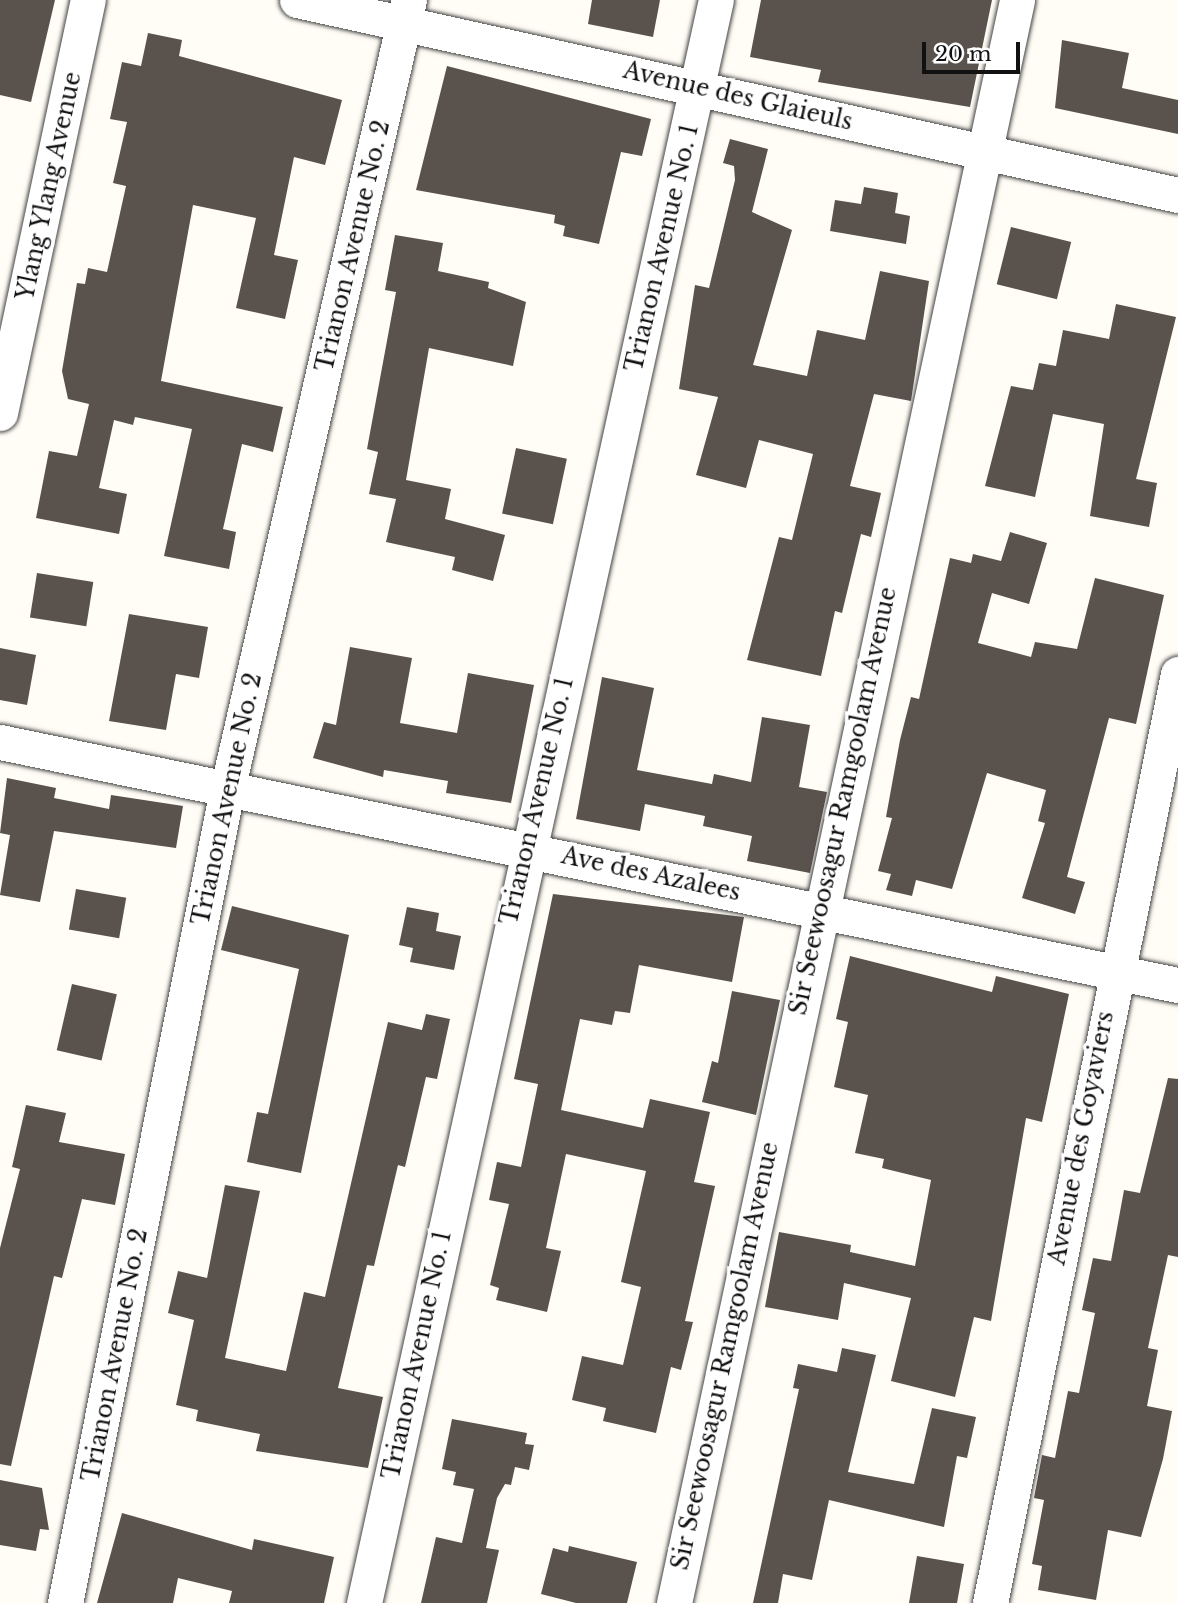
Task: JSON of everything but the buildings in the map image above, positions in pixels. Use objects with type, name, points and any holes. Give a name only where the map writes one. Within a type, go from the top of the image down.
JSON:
[{"type":"street","name":"Ylang Ylang Avenue","points":[[0,413],[88,0]]},
{"type":"street","name":"Avenue des Glaieuls","points":[[297,0],[406,13],[699,85],[1178,195]]},
{"type":"street","name":"Trianon Avenue No. 1","points":[[364,1603],[526,847],[716,0]]},
{"type":"street","name":"Sir Seewoosagur Ramgoolam Avenue","points":[[674,1603],[818,910],[986,152],[1017,0]]},
{"type":"street","name":"Trianon Avenue No. 2","points":[[65,1603],[227,790],[406,13]]},
{"type":"street","name":"Avenue des Goyaviers","points":[[990,1603],[1114,972],[1178,674]]},
{"type":"street","name":"Ave des Azalees","points":[[0,742],[227,790],[526,847],[1178,985]]}]
